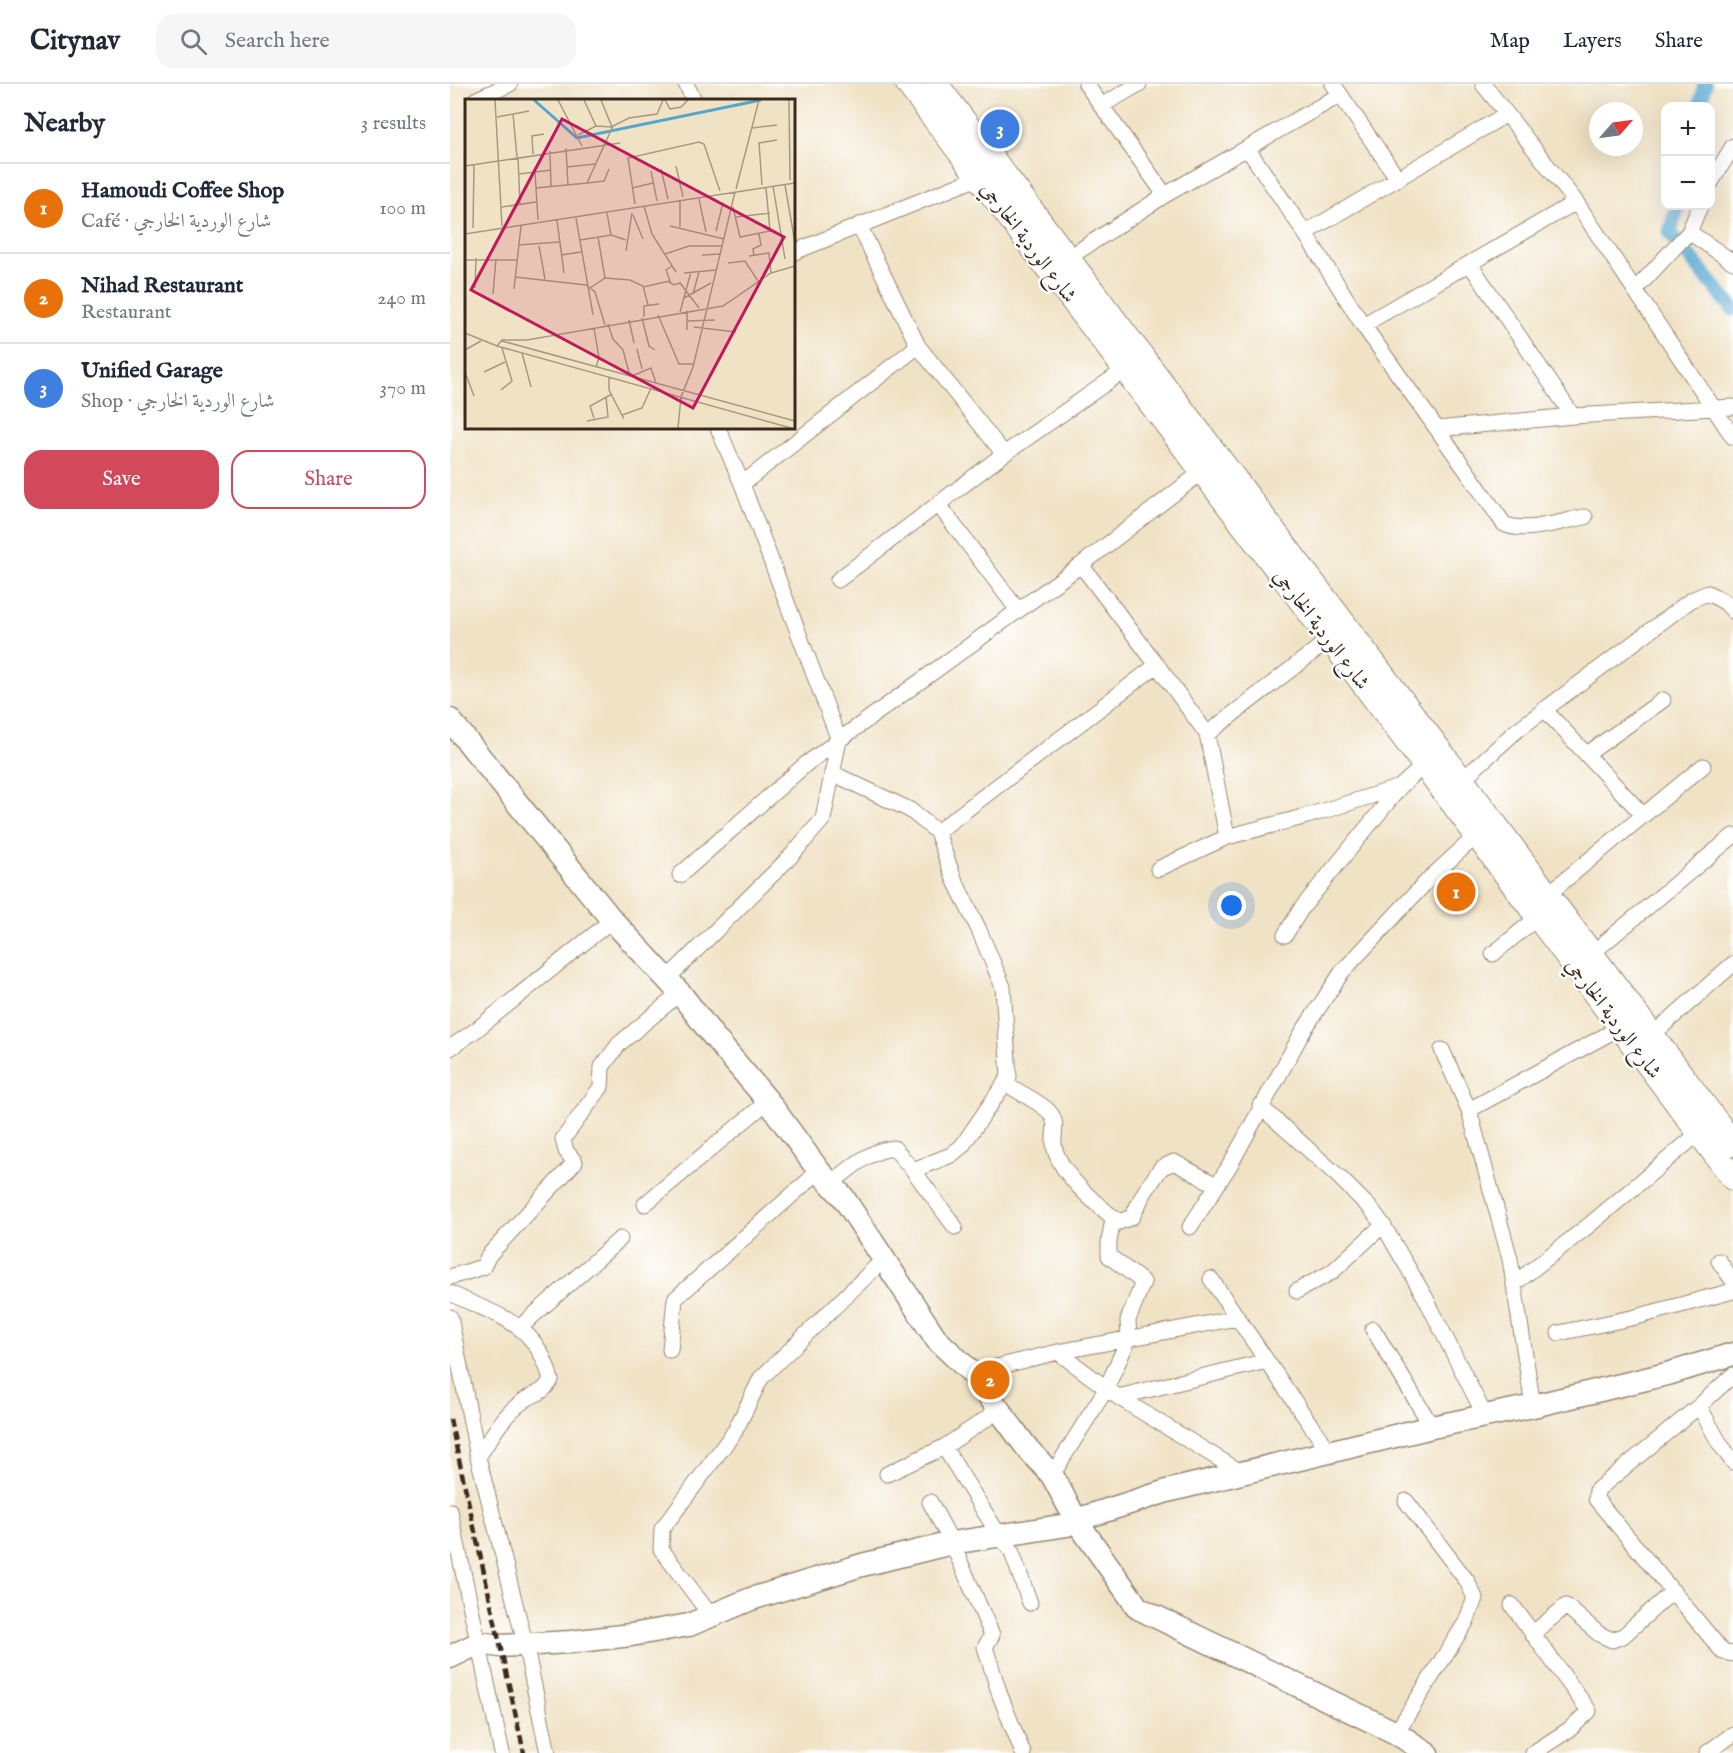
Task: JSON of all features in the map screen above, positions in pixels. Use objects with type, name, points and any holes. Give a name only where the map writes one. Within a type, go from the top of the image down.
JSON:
[{"type":"main road","name":"شارع الوردية الخارجي","points":[[908,84],[1203,471],[1236,498]]},
{"type":"main road","name":"شارع الوردية الخارجي","points":[[936,84],[1068,258],[1236,498],[1288,567],[1462,780],[1621,1027],[1733,1178]]},
{"type":"main road","name":"شارع الوردية الخارجي","points":[[1288,567],[1330,639],[1477,836],[1591,954],[1733,1144]]},
{"type":"street","points":[[477,99],[510,84]]},
{"type":"street","points":[[686,84],[694,99]]},
{"type":"street","points":[[1086,84],[1165,195]]},
{"type":"street","points":[[1101,106],[1139,84]]},
{"type":"street","points":[[1483,84],[1576,202],[1733,437]]},
{"type":"street","points":[[1068,258],[1165,195],[1246,148],[1336,89],[1398,179]]},
{"type":"street","points":[[1305,234],[1507,114]]},
{"type":"street","points":[[1715,176],[1733,146]]},
{"type":"street","points":[[1246,148],[1363,325],[1504,524],[1513,528],[1525,528],[1585,517]]},
{"type":"street","points":[[795,252],[980,177]]},
{"type":"street","points":[[1363,325],[1576,202]]},
{"type":"street","points":[[1635,290],[1689,232],[1698,210]]},
{"type":"street","points":[[859,225],[918,346],[1004,454]]},
{"type":"street","points":[[1689,232],[1733,262]]},
{"type":"street","points":[[1470,264],[1573,416]]},
{"type":"street","points":[[742,484],[918,346]]},
{"type":"street","points":[[838,580],[1004,454],[1126,369]]},
{"type":"street","points":[[1437,429],[1573,416],[1733,407]]},
{"type":"street","points":[[450,1277],[483,1267],[489,1255],[575,1162],[566,1150],[563,1139],[601,1087],[602,1067],[619,1044],[823,819],[839,740],[742,484],[718,429]]},
{"type":"street","points":[[680,876],[806,764],[1017,609],[1081,565],[1203,471]]},
{"type":"street","points":[[938,504],[1017,609]]},
{"type":"street","points":[[1081,565],[1158,665],[1207,734],[1227,837]]},
{"type":"street","points":[[1462,780],[1509,737],[1691,600],[1708,593],[1726,603],[1733,611]]},
{"type":"street","points":[[1207,734],[1330,639]]},
{"type":"street","points":[[937,832],[1158,665]]},
{"type":"street","points":[[1587,754],[1663,700]]},
{"type":"street","points":[[1544,710],[1643,815]]},
{"type":"street","points":[[450,720],[612,920],[674,986],[768,1101],[870,1235],[937,1340],[972,1373],[998,1411],[1052,1475],[1076,1520],[1138,1608],[1396,1733],[1427,1753]]},
{"type":"street","points":[[1285,935],[1301,909],[1400,786],[1424,765]]},
{"type":"street","points":[[1493,954],[1643,815],[1703,766]]},
{"type":"street","points":[[832,773],[910,810],[937,832],[954,879],[1003,987],[1010,1077],[962,1146],[951,1155],[913,1170]]},
{"type":"street","points":[[1158,869],[1227,837],[1307,816],[1400,786]]},
{"type":"street","points":[[1190,1227],[1230,1164],[1302,1033],[1342,972],[1429,879],[1477,836]]},
{"type":"street","points":[[1591,954],[1733,836]]},
{"type":"street","points":[[450,1048],[477,1030],[612,920]]},
{"type":"street","points":[[1651,1036],[1733,964]]},
{"type":"street","points":[[1468,1110],[1621,1027]]},
{"type":"street","points":[[1442,1050],[1468,1110],[1510,1259],[1533,1406]]},
{"type":"street","points":[[1005,1083],[1050,1111],[1055,1122],[1054,1149],[1062,1163],[1092,1201],[1119,1222],[1132,1217],[1144,1193],[1161,1168],[1174,1162],[1216,1185]]},
{"type":"street","points":[[645,1204],[768,1101]]},
{"type":"street","points":[[1260,1106],[1339,1177],[1372,1210],[1383,1225],[1425,1297],[1485,1416]]},
{"type":"street","points":[[1514,1284],[1588,1226],[1699,1133]]},
{"type":"street","points":[[670,1350],[675,1299],[825,1177],[882,1149],[894,1148],[955,1227]]},
{"type":"street","points":[[1052,1475],[1112,1393],[1129,1338],[1128,1320],[1143,1282],[1109,1256],[1113,1218]]},
{"type":"street","points":[[1297,1292],[1332,1272],[1383,1225]]},
{"type":"street","points":[[519,1328],[620,1239]]},
{"type":"street","points":[[711,1616],[661,1549],[662,1529],[735,1431],[761,1377],[884,1259]]},
{"type":"street","points":[[1719,1261],[1733,1281]]},
{"type":"street","points":[[1210,1280],[1329,1452]]},
{"type":"street","points":[[1559,1334],[1636,1317],[1733,1291]]},
{"type":"street","points":[[450,1293],[512,1321],[537,1344],[547,1364],[551,1380],[544,1391],[522,1402],[500,1425],[478,1457]]},
{"type":"street","points":[[450,1317],[478,1457],[525,1643],[548,1753]]},
{"type":"street","points":[[972,1373],[1058,1352],[1237,1318]]},
{"type":"street","points":[[1373,1329],[1432,1427]]},
{"type":"street","points":[[1058,1352],[1112,1393],[1242,1473]]},
{"type":"street","points":[[450,1657],[479,1643],[500,1646],[570,1642],[689,1625],[751,1599],[862,1565],[952,1543],[1067,1524],[1167,1491],[1432,1427],[1671,1373],[1733,1354]]},
{"type":"street","points":[[1112,1393],[1267,1361]]},
{"type":"street","points":[[1733,1375],[1699,1406],[1596,1490],[1595,1494],[1596,1499],[1723,1652],[1733,1654]]},
{"type":"street","points":[[1699,1406],[1733,1462]]},
{"type":"street","points":[[888,1474],[944,1447],[998,1411]]},
{"type":"street","points":[[944,1447],[999,1535],[1011,1550],[1030,1603]]},
{"type":"street","points":[[1396,1733],[1466,1622],[1475,1598],[1467,1581],[1406,1501]]},
{"type":"street","points":[[930,1502],[952,1543],[992,1635],[985,1647],[1000,1695],[1023,1753]]},
{"type":"street","points":[[450,1511],[502,1753]]},
{"type":"street","points":[[1532,1634],[1566,1606],[1599,1634],[1612,1640],[1623,1636],[1673,1591]]},
{"type":"street","points":[[1512,1605],[1589,1712],[1570,1729],[1533,1753]]},
{"type":"street","points":[[1707,1753],[1733,1734]]},
{"type":"waterway","points":[[1701,102],[1705,84]]},
{"type":"waterway","points":[[1676,210],[1670,233],[1733,309]]},
{"type":"railway","points":[[450,1419],[524,1753]]},
{"type":"place","name":"Unified Garage","points":[[1000,129]]},
{"type":"place","name":"Hamoudi Coffee Shop","points":[[1456,892]]},
{"type":"place","name":"Nihad Restaurant","points":[[990,1380]]}]
